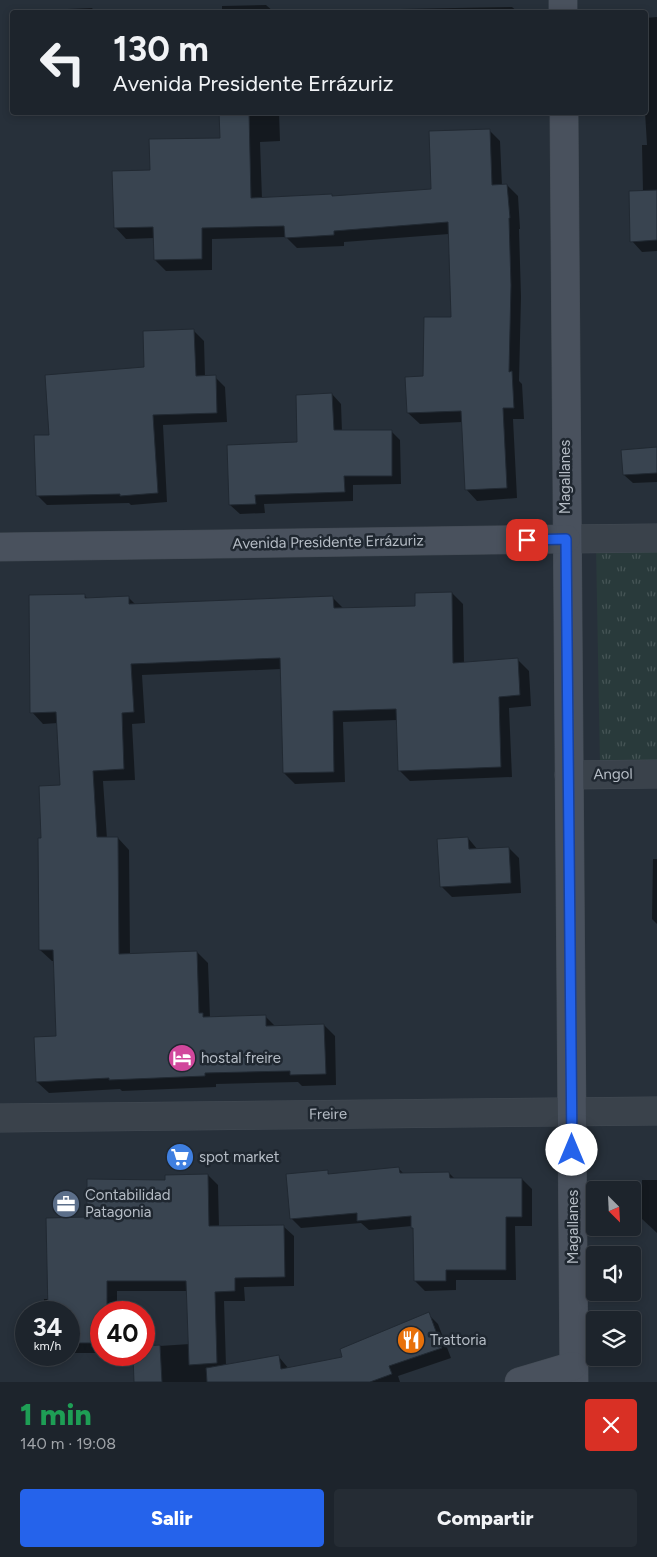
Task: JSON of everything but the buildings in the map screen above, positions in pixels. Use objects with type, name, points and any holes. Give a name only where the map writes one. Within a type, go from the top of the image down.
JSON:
[{"type":"street","name":"Magallanes","points":[[564,115],[573,1374]]},
{"type":"street","name":"Avenida Presidente Errázuriz","points":[[0,547],[657,538]]},
{"type":"street","name":"Angol","points":[[569,775],[657,774]]},
{"type":"street","name":"Freire","points":[[0,1118],[657,1111]]},
{"type":"street","points":[[519,1382],[573,1374]]},
{"type":"green space","points":[[657,544],[657,764],[600,765],[596,545]]},
{"type":"place","name":"hostal freire","points":[[182,1058]]},
{"type":"place","name":"spot market","points":[[180,1157]]},
{"type":"place","name":"Contabilidad Patagonia","points":[[66,1204]]},
{"type":"place","name":"Trattoria","points":[[411,1340]]},
{"type":"route","points":[[527,540],[566,539],[572,1150]]}]
